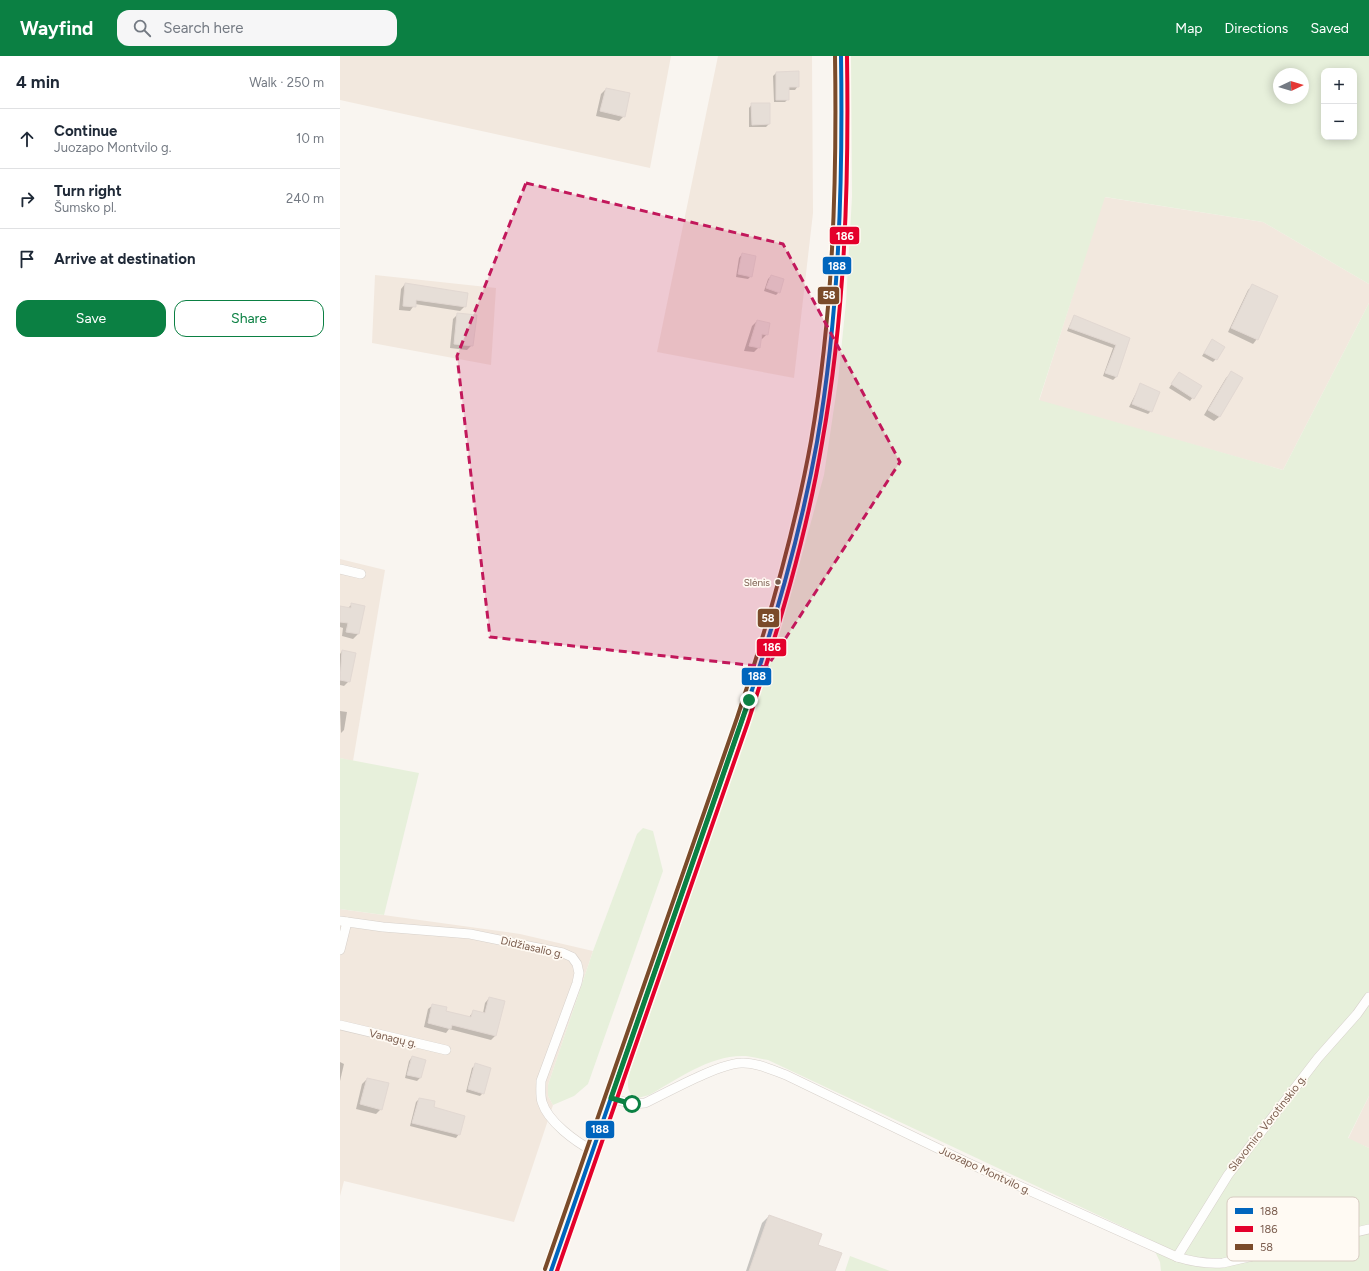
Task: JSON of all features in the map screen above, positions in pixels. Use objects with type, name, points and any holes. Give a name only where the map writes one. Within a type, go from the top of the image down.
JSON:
[{"type":"main road","points":[[551,1271],[754,686],[780,603],[806,497],[827,378],[840,246],[842,174],[840,56]]},
{"type":"street","points":[[340,569],[361,574]]},
{"type":"street","points":[[340,950],[344,921]]},
{"type":"street","name":"Didžiasalio g.","points":[[344,921],[470,934],[539,948],[572,957],[576,964],[578,973],[577,983],[541,1081],[540,1093],[546,1111],[551,1118],[578,1143],[593,1151]]},
{"type":"street","name":"Slavomiro Vorotinskio g.","points":[[1177,1257],[1228,1175],[1318,1058],[1357,1014],[1369,997]]},
{"type":"street","name":"Vanagų g.","points":[[340,1026],[446,1050]]},
{"type":"street","name":"Juozapo Montvilo g.","points":[[611,1098],[632,1104],[645,1103],[726,1065],[742,1063],[760,1066],[786,1075],[966,1162],[1177,1257],[1202,1263],[1223,1263],[1232,1261]]},
{"type":"street","name":"Juozapo Montvilo g.","points":[[1359,1231],[1369,1229]]},
{"type":"highlighted area","points":[[526,183],[783,244],[900,462],[767,667],[490,637],[457,356]]},
{"type":"shaded area","points":[[340,56],[671,56],[650,168],[340,100]]},
{"type":"shaded area","points":[[718,56],[812,56],[813,213],[794,378],[657,352]]},
{"type":"shaded area","points":[[1104,197],[1263,222],[1369,284],[1369,303],[1283,470],[1039,401]]},
{"type":"shaded area","points":[[375,275],[496,288],[491,365],[372,343]]},
{"type":"shaded area","points":[[340,559],[385,570],[353,761],[340,758]]},
{"type":"shaded area","points":[[340,909],[520,934],[593,951],[548,1085],[548,1096],[553,1105],[514,1222],[344,1181],[340,1196]]},
{"type":"shaded area","points":[[1369,1096],[1369,1148],[1348,1139]]},
{"type":"green space","points":[[851,56],[1369,56],[1369,284],[1263,222],[1105,197],[1039,400],[1283,470],[1369,303],[1369,1096],[1348,1138],[1369,1148],[1369,1271],[1161,1271],[1160,1262],[1149,1239],[768,1060],[746,1056],[733,1056],[708,1063],[695,1069],[649,1095],[638,1098],[632,1096],[629,1091],[628,1082],[630,1072],[732,776],[795,580],[824,475],[838,381],[846,302],[852,197]]},
{"type":"green space","points":[[340,758],[419,773],[384,915],[340,909]]},
{"type":"green space","points":[[643,828],[653,831],[663,871],[588,1084],[574,1096],[553,1105],[548,1096],[548,1085],[593,951],[637,834]]},
{"type":"green space","points":[[850,1256],[890,1271],[845,1271]]},
{"type":"building","points":[[799,71],[799,87],[789,87],[789,100],[776,100],[776,72]]},
{"type":"building","points":[[606,88],[630,93],[625,117],[600,111]]},
{"type":"building","points":[[751,103],[770,103],[770,124],[752,125]]},
{"type":"building","points":[[742,253],[756,256],[752,277],[738,274]]},
{"type":"building","points":[[771,275],[784,279],[780,293],[766,288]]},
{"type":"building","points":[[405,283],[468,293],[466,307],[416,300],[416,307],[403,306]]},
{"type":"building","points":[[1252,284],[1278,296],[1258,340],[1231,328]]},
{"type":"building","points":[[457,313],[477,315],[473,346],[454,344]]},
{"type":"building","points":[[1074,315],[1130,338],[1117,377],[1105,373],[1116,345],[1069,328]]},
{"type":"building","points":[[757,320],[770,323],[768,335],[762,334],[760,348],[749,346]]},
{"type":"building","points":[[1212,339],[1225,347],[1217,360],[1204,353]]},
{"type":"building","points":[[1231,371],[1243,378],[1220,417],[1208,410]]},
{"type":"building","points":[[1179,372],[1202,386],[1194,399],[1171,384]]},
{"type":"building","points":[[1140,383],[1160,392],[1152,412],[1132,404]]},
{"type":"building","points":[[351,603],[365,606],[359,634],[346,632],[348,623],[340,622],[340,606],[351,608]]},
{"type":"building","points":[[342,650],[356,653],[350,682],[340,680]]},
{"type":"building","points":[[489,997],[505,1001],[496,1036],[452,1025],[451,1029],[428,1023],[432,1004],[447,1007],[446,1011],[471,1017],[473,1010],[485,1013]]},
{"type":"building","points":[[412,1056],[426,1060],[421,1078],[407,1075]]},
{"type":"building","points":[[475,1063],[491,1068],[484,1094],[468,1089]]},
{"type":"building","points":[[367,1078],[389,1083],[382,1110],[360,1104]]},
{"type":"building","points":[[419,1098],[435,1101],[434,1107],[465,1116],[460,1135],[412,1123]]},
{"type":"building","points":[[769,1215],[822,1234],[818,1245],[842,1253],[835,1271],[749,1271]]},
{"type":"transit line","name":"58","points":[[545,1269],[737,718],[759,650],[788,546],[811,441],[829,297],[834,201],[835,56]]},
{"type":"transit line","name":"188","points":[[551,1271],[742,720],[775,617],[794,548],[817,442],[835,298],[840,201],[841,56]]},
{"type":"transit line","name":"186","points":[[557,1271],[748,722],[790,584],[808,514],[830,395],[841,298],[846,201],[847,56]]},
{"type":"place","name":"Slėnis","points":[[778,582]]},
{"type":"route","points":[[632,1104],[624,1103],[611,1098],[749,700]]}]
